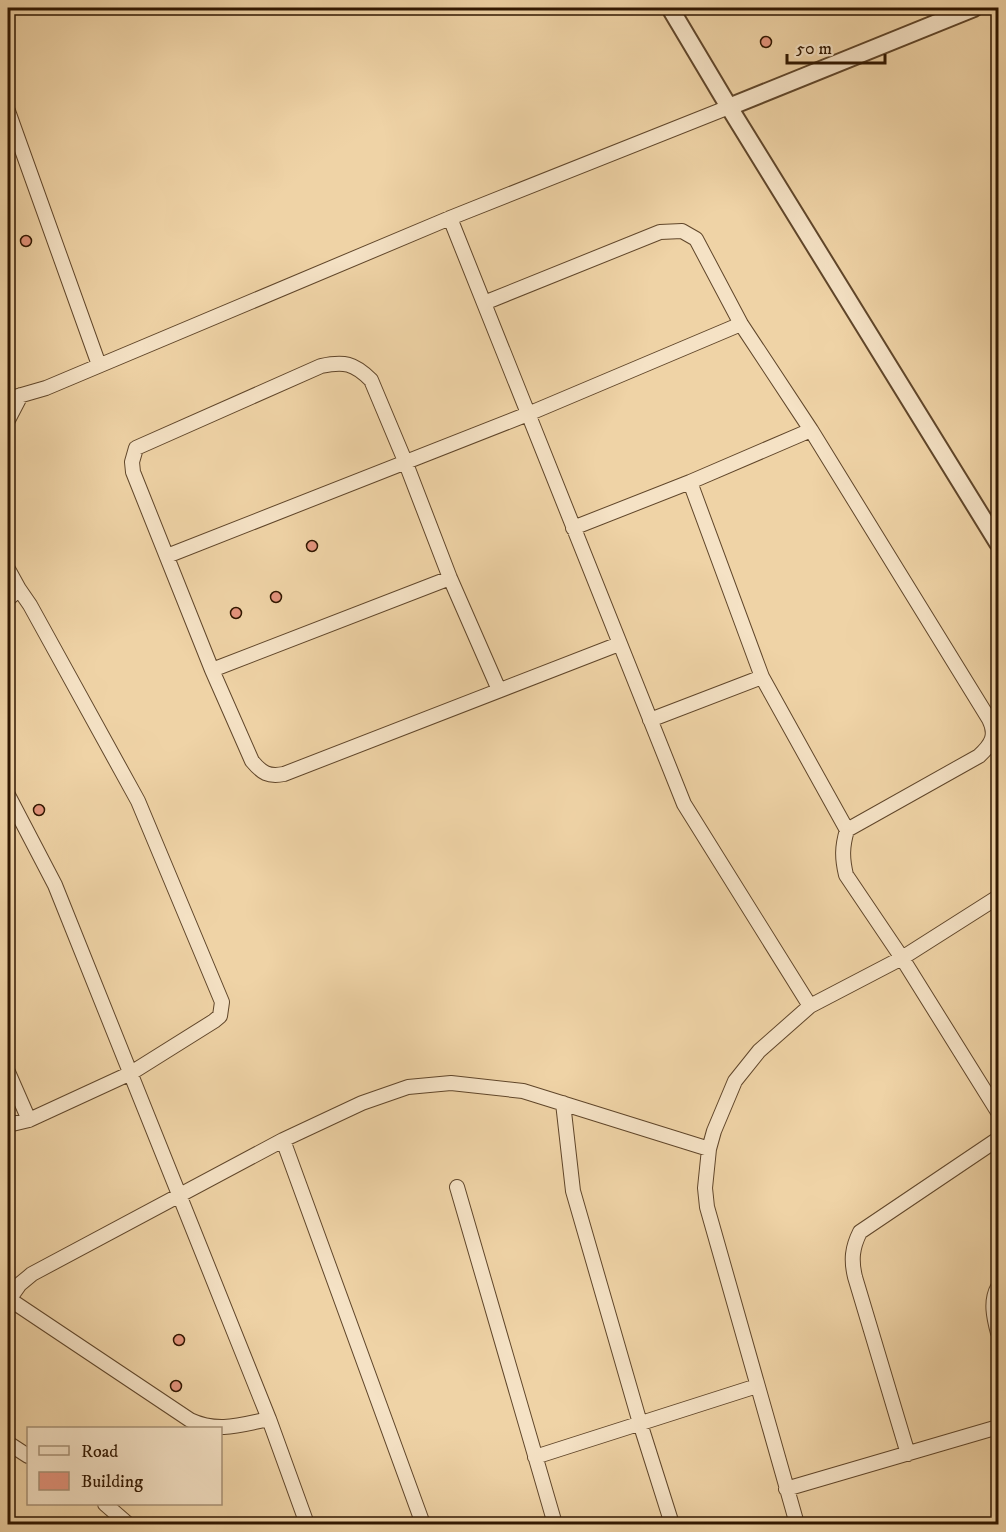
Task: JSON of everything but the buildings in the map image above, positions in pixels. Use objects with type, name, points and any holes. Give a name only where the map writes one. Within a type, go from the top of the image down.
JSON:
[{"type":"street","points":[[670,8],[999,543]]},
{"type":"street","points":[[8,399],[46,388],[450,218],[974,8]]},
{"type":"street","points":[[8,111],[99,365]]},
{"type":"street","points":[[450,218],[673,780],[695,825],[810,1006]]},
{"type":"street","points":[[484,303],[660,231],[682,231],[696,239],[741,324],[811,430],[989,718],[994,736],[990,746],[979,756],[846,830]]},
{"type":"street","points":[[167,556],[528,414],[741,324]]},
{"type":"street","points":[[499,690],[450,578],[371,380],[353,365],[338,362],[321,366],[136,448],[132,462],[133,472],[252,761],[261,772],[267,775],[284,774],[619,644]]},
{"type":"street","points":[[8,420],[21,395]]},
{"type":"street","points":[[573,528],[690,482],[811,430]]},
{"type":"street","points":[[690,482],[762,677],[846,830],[842,846],[842,860],[846,875],[902,958],[999,1112]]},
{"type":"street","points":[[8,569],[138,801],[222,1002],[220,1016],[214,1021],[131,1073],[29,1120],[8,1125]]},
{"type":"street","points":[[213,670],[450,578]]},
{"type":"street","points":[[8,599],[19,590]]},
{"type":"street","points":[[650,720],[762,677]]},
{"type":"street","points":[[8,795],[54,885],[269,1419],[307,1524]]},
{"type":"street","points":[[796,1524],[707,1207],[705,1188],[709,1149],[717,1122],[735,1081],[759,1051],[810,1006],[902,958],[999,897]]},
{"type":"street","points":[[8,1072],[29,1120]]},
{"type":"street","points":[[210,1427],[190,1420],[8,1300],[20,1284],[32,1274],[283,1140],[362,1103],[408,1087],[451,1083],[523,1091],[709,1149]]},
{"type":"street","points":[[563,1103],[573,1191],[640,1423],[672,1524]]},
{"type":"street","points":[[908,1454],[851,1263],[854,1246],[860,1232],[999,1139]]},
{"type":"street","points":[[283,1140],[423,1524]]},
{"type":"street","points":[[457,1187],[555,1524]]},
{"type":"street","points":[[999,1287],[996,1290],[993,1307],[999,1333]]},
{"type":"street","points":[[535,1457],[757,1386]]},
{"type":"street","points":[[222,1428],[269,1419]]},
{"type":"street","points":[[786,1489],[999,1427]]},
{"type":"street","points":[[8,1443],[27,1455]]},
{"type":"street","points":[[107,1505],[128,1524]]}]
